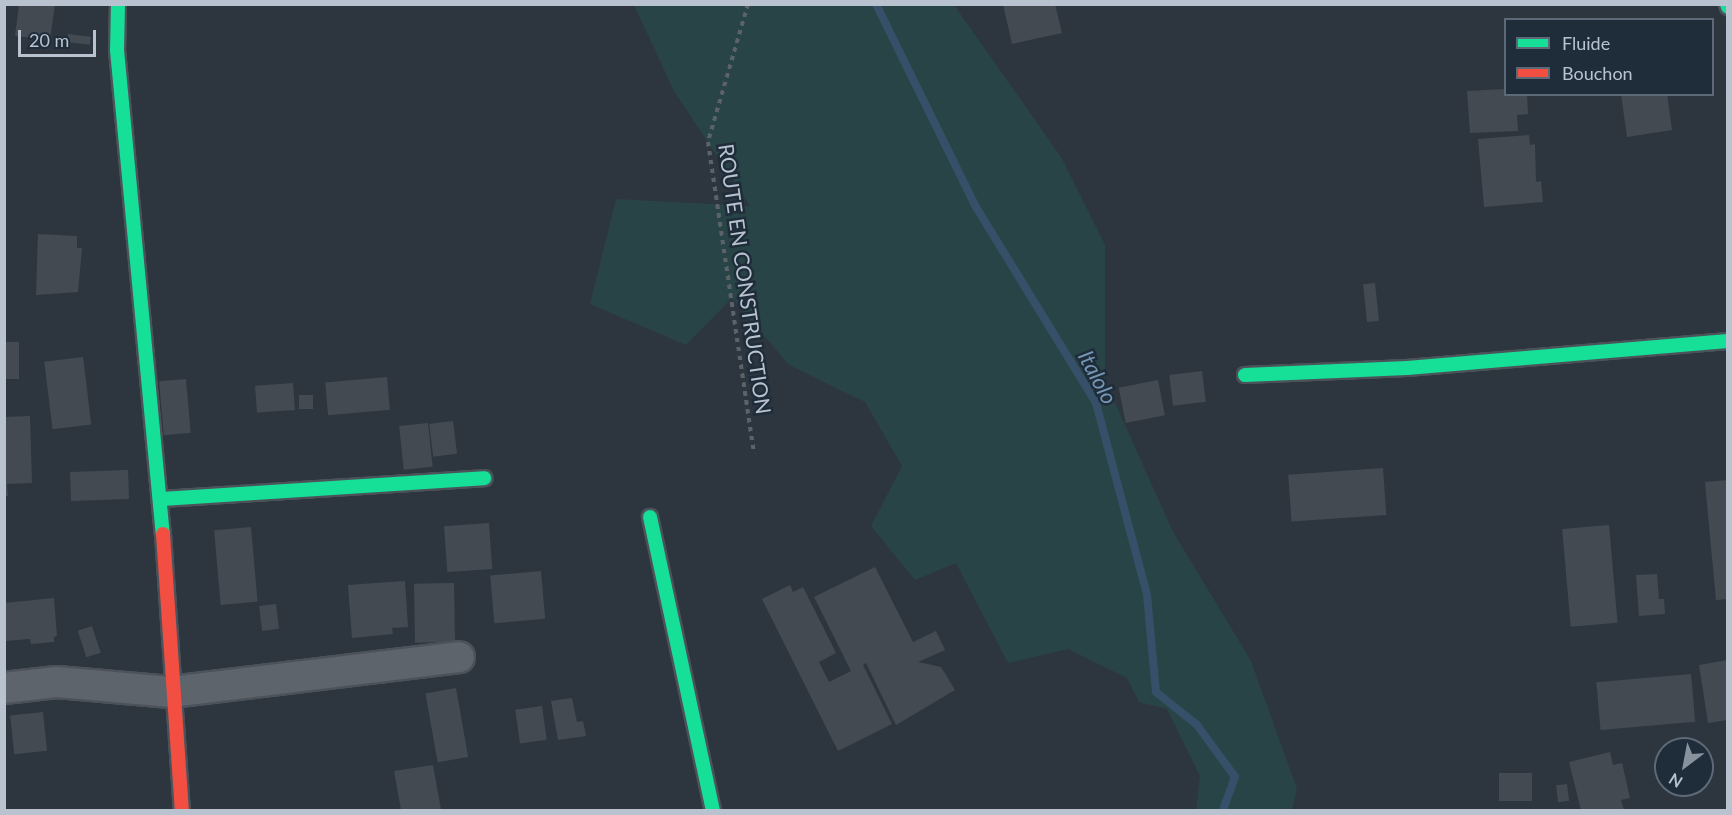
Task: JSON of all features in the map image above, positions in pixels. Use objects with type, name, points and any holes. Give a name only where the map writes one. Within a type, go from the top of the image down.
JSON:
[{"type":"street","points":[[118,4],[117,50],[161,499],[171,692],[182,810]]},
{"type":"street","points":[[1245,375],[1407,368],[1728,341]]},
{"type":"street","points":[[161,499],[483,478]]},
{"type":"street","points":[[650,517],[713,810]]},
{"type":"street","points":[[4,688],[57,682],[171,692],[459,657]]},
{"type":"path","name":"ROUTE EN CONSTRUCTION","points":[[748,4],[708,142],[754,454]]},
{"type":"green space","points":[[634,5],[954,5],[1061,157],[1105,245],[1105,380],[1172,530],[1251,661],[1297,789],[1292,810],[1196,810],[1200,776],[1167,709],[1139,702],[1127,678],[1068,649],[1008,663],[956,563],[915,580],[871,526],[902,466],[865,402],[789,365],[732,298],[686,345],[590,304],[616,199],[750,206],[674,91]]},
{"type":"building","points":[[19,4],[55,4],[50,40],[15,36]]},
{"type":"building","points":[[1003,4],[1055,4],[1062,33],[1012,44]]},
{"type":"building","points":[[68,34],[91,37],[90,45],[67,42]]},
{"type":"building","points":[[1504,89],[1504,96],[1527,96],[1528,114],[1517,115],[1518,131],[1470,133],[1467,91]]},
{"type":"building","points":[[1621,96],[1667,96],[1672,130],[1627,137]]},
{"type":"building","points":[[1529,135],[1530,145],[1535,144],[1536,182],[1541,181],[1543,202],[1484,207],[1478,139]]},
{"type":"building","points":[[38,234],[77,236],[77,248],[82,248],[78,292],[36,295]]},
{"type":"building","points":[[1375,283],[1379,321],[1367,322],[1363,284]]},
{"type":"building","points":[[4,342],[19,342],[19,379],[4,379]]},
{"type":"building","points":[[83,357],[91,424],[53,429],[44,362]]},
{"type":"building","points":[[1202,371],[1206,402],[1173,406],[1169,375]]},
{"type":"building","points":[[387,377],[390,410],[328,415],[325,382]]},
{"type":"building","points":[[186,379],[191,433],[164,435],[159,381]]},
{"type":"building","points":[[1158,380],[1165,415],[1126,423],[1119,388]]},
{"type":"building","points":[[293,383],[295,410],[257,413],[255,386]]},
{"type":"building","points":[[299,395],[313,395],[313,409],[299,409]]},
{"type":"building","points":[[30,416],[32,483],[7,484],[8,496],[4,496],[4,417]]},
{"type":"building","points":[[453,421],[457,454],[433,457],[429,424]]},
{"type":"building","points":[[428,423],[433,467],[404,470],[399,426]]},
{"type":"building","points":[[1383,468],[1386,515],[1292,522],[1288,475]]},
{"type":"building","points":[[128,470],[129,499],[71,501],[70,472]]},
{"type":"building","points":[[1728,480],[1728,599],[1716,600],[1705,482]]},
{"type":"building","points":[[489,523],[492,569],[447,572],[444,526]]},
{"type":"building","points":[[1609,525],[1618,623],[1571,627],[1562,529]]},
{"type":"building","points":[[251,527],[258,602],[221,605],[214,530]]},
{"type":"building","points":[[875,567],[913,642],[936,631],[945,650],[918,662],[941,667],[955,690],[896,725],[866,663],[863,665],[892,724],[838,751],[762,599],[790,585],[793,592],[803,587],[836,653],[819,662],[829,682],[851,671],[814,597]]},
{"type":"building","points":[[541,571],[545,619],[494,623],[490,575]]},
{"type":"building","points":[[1657,574],[1659,599],[1664,599],[1665,614],[1639,616],[1636,575]]},
{"type":"building","points":[[405,581],[408,627],[392,628],[393,634],[352,638],[348,585]]},
{"type":"building","points":[[454,583],[455,642],[415,643],[414,584]]},
{"type":"building","points":[[54,598],[57,636],[54,637],[54,642],[31,644],[30,639],[5,641],[4,603]]},
{"type":"building","points":[[276,604],[279,629],[262,631],[259,606]]},
{"type":"building","points":[[92,626],[101,653],[86,657],[78,631]]},
{"type":"building","points":[[1728,660],[1728,720],[1708,723],[1699,665]]},
{"type":"building","points":[[1691,674],[1695,722],[1601,730],[1596,682]]},
{"type":"building","points":[[456,688],[468,757],[438,762],[425,693]]},
{"type":"building","points":[[572,698],[577,722],[583,721],[586,736],[558,740],[551,701]]},
{"type":"building","points":[[542,706],[547,740],[520,743],[515,710]]},
{"type":"building","points":[[43,712],[47,751],[14,754],[10,715]]},
{"type":"building","points":[[1610,752],[1613,765],[1622,763],[1630,798],[1621,800],[1624,810],[1581,810],[1569,762]]},
{"type":"building","points":[[433,765],[441,810],[401,810],[394,771]]},
{"type":"building","points":[[1499,773],[1532,773],[1532,801],[1499,801]]},
{"type":"building","points":[[1567,784],[1569,801],[1558,802],[1556,785]]},
{"type":"waterway","name":"Italolo","points":[[876,4],[976,207],[1096,403],[1147,595],[1156,692],[1197,725],[1235,777],[1223,810]]},
{"type":"traffic: fast","points":[[118,4],[117,50],[163,534]]},
{"type":"traffic: fast","points":[[1245,375],[1407,368],[1728,341]]},
{"type":"traffic: fast","points":[[161,499],[484,478]]},
{"type":"traffic: fast","points":[[650,517],[713,810]]},
{"type":"traffic: jam","points":[[163,534],[182,810]]}]
